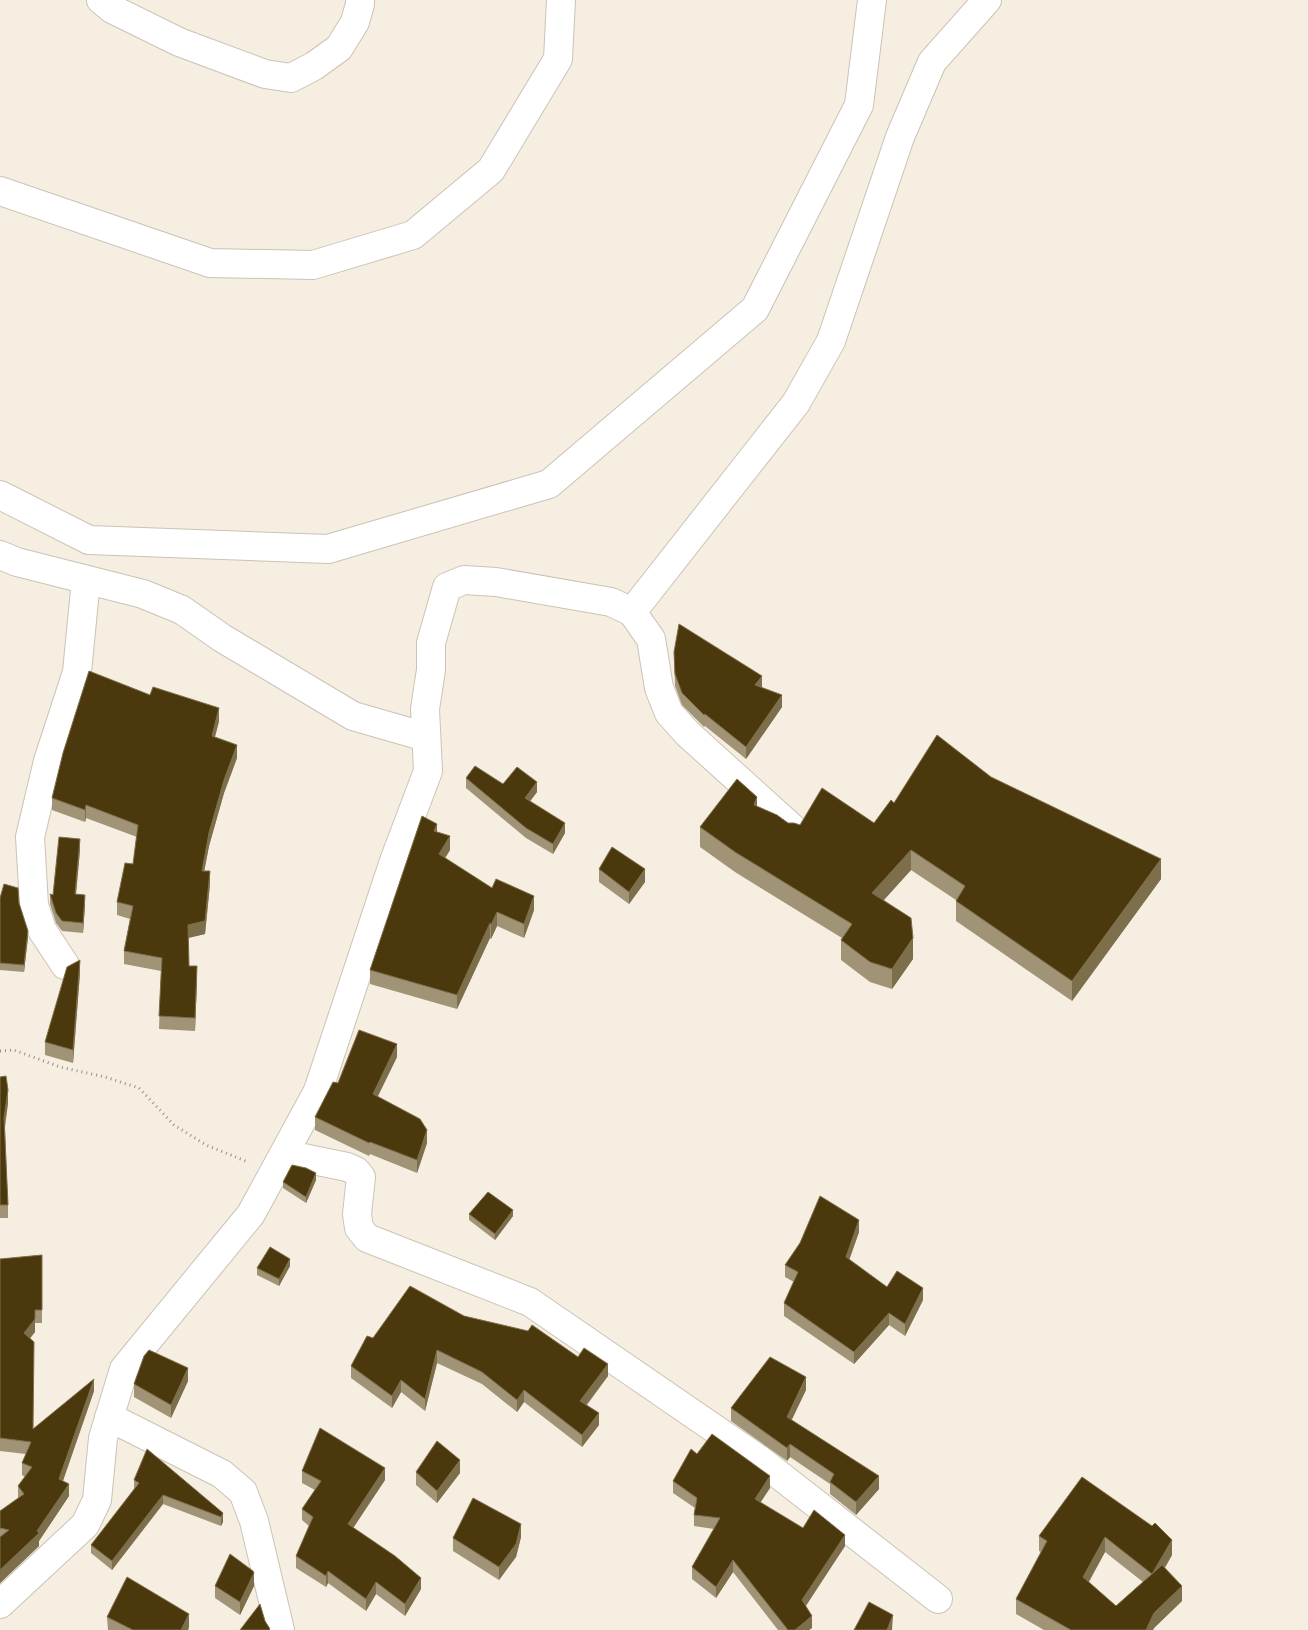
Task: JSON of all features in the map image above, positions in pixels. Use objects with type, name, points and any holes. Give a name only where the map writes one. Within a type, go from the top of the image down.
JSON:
[{"type":"street","points":[[102,0],[112,9],[179,42],[265,74],[291,78],[314,66],[339,48],[354,22],[360,0]]},
{"type":"street","points":[[0,190],[210,263],[313,265],[413,235],[491,170],[558,59],[561,0]]},
{"type":"street","points":[[0,495],[89,540],[328,549],[549,484],[755,309],[858,105],[872,0]]},
{"type":"street","points":[[632,612],[796,403],[830,341],[900,138],[932,62],[988,0]]},
{"type":"street","points":[[0,554],[17,562],[143,594],[182,610],[222,638],[353,716],[426,737]]},
{"type":"street","points":[[65,965],[42,930],[34,905],[30,837],[48,762],[77,672],[86,580]]},
{"type":"street","points":[[0,1604],[84,1525],[97,1500],[103,1438],[124,1369],[251,1214],[318,1092],[394,861],[428,771],[425,709],[431,670],[431,643],[447,587],[464,580],[496,582],[611,602],[632,612],[651,639],[659,688],[669,713],[688,734],[792,828]]},
{"type":"street","points":[[280,1163],[347,1167],[356,1171],[360,1177],[357,1214],[358,1228],[367,1238],[530,1302],[760,1460],[938,1599]]},
{"type":"street","points":[[109,1417],[222,1474],[243,1492],[254,1521],[280,1630]]},
{"type":"path","points":[[0,1051],[14,1050],[60,1066],[139,1088],[174,1125],[206,1145],[280,1163]]},
{"type":"building","points":[[679,624],[762,676],[755,685],[782,695],[746,747],[704,715],[682,693],[675,674],[674,652]]},
{"type":"building","points":[[89,671],[150,695],[153,687],[219,708],[212,736],[237,745],[224,780],[209,833],[202,871],[210,871],[205,921],[188,925],[189,966],[197,966],[195,1018],[159,1016],[162,958],[124,951],[133,906],[117,902],[125,863],[133,864],[138,825],[86,805],[85,810],[52,798],[63,753]]},
{"type":"building","points":[[937,735],[991,777],[1161,859],[1072,981],[956,901],[965,886],[911,850],[872,893],[911,918],[913,938],[892,969],[870,962],[841,940],[852,924],[735,852],[700,827],[737,779],[757,797],[754,805],[777,815],[788,823],[800,825],[822,788],[874,823],[891,800],[894,803]]},
{"type":"building","points":[[475,766],[503,784],[517,767],[537,782],[525,798],[565,823],[553,844],[526,828],[466,778]]},
{"type":"building","points":[[422,816],[437,824],[434,831],[450,836],[439,854],[492,888],[496,879],[534,896],[524,924],[497,912],[491,925],[490,923],[457,995],[370,970]]},
{"type":"building","points":[[59,837],[80,839],[75,894],[85,895],[83,923],[62,921],[56,913],[50,894],[53,895]]},
{"type":"building","points":[[612,847],[645,869],[629,892],[599,869]]},
{"type":"building","points":[[4,884],[18,888],[19,903],[28,931],[24,965],[0,963],[0,898]]},
{"type":"building","points":[[80,960],[73,1050],[45,1042],[67,967]]},
{"type":"building","points":[[359,1030],[397,1044],[373,1094],[420,1119],[427,1130],[417,1160],[369,1143],[315,1117],[333,1082],[338,1083]]},
{"type":"building","points":[[6,1076],[8,1090],[4,1118],[8,1205],[0,1205],[0,1077]]},
{"type":"building","points":[[292,1165],[306,1168],[316,1173],[306,1197],[283,1182]]},
{"type":"building","points":[[488,1192],[513,1210],[495,1234],[469,1214]]},
{"type":"building","points":[[820,1196],[859,1220],[846,1257],[887,1287],[897,1271],[923,1288],[905,1324],[889,1313],[854,1352],[784,1303],[798,1272],[785,1265],[800,1243]]},
{"type":"building","points":[[270,1247],[290,1259],[279,1279],[257,1268]]},
{"type":"building","points":[[42,1255],[42,1310],[35,1310],[35,1319],[24,1333],[34,1342],[33,1429],[94,1379],[59,1479],[69,1484],[37,1531],[39,1533],[0,1570],[0,1537],[9,1530],[0,1528],[0,1511],[24,1494],[18,1486],[32,1467],[22,1463],[31,1442],[0,1438],[0,1259]]},
{"type":"building","points":[[410,1286],[464,1316],[528,1331],[532,1325],[578,1357],[584,1348],[608,1364],[580,1401],[599,1413],[582,1435],[524,1390],[517,1400],[482,1372],[437,1350],[425,1399],[401,1380],[392,1396],[351,1366],[367,1336],[373,1338]]},
{"type":"building","points":[[149,1350],[188,1368],[171,1405],[134,1384],[144,1356]]},
{"type":"building","points":[[770,1357],[806,1377],[787,1417],[879,1476],[856,1502],[830,1482],[834,1474],[790,1444],[787,1448],[731,1408]]},
{"type":"building","points":[[320,1428],[385,1468],[348,1524],[395,1556],[421,1578],[405,1604],[376,1582],[366,1599],[328,1571],[326,1576],[296,1556],[313,1517],[302,1509],[321,1481],[302,1471]]},
{"type":"building","points":[[712,1434],[770,1476],[755,1499],[803,1528],[814,1510],[845,1535],[802,1600],[812,1616],[795,1630],[788,1630],[733,1560],[716,1587],[692,1567],[720,1518],[694,1515],[697,1498],[673,1481],[691,1449],[697,1454]]},
{"type":"building","points":[[437,1441],[460,1460],[437,1491],[416,1472]]},
{"type":"building","points":[[147,1449],[223,1513],[221,1517],[163,1495],[112,1561],[91,1545],[139,1483],[134,1480]]},
{"type":"building","points":[[1082,1477],[1152,1526],[1155,1523],[1172,1540],[1152,1574],[1162,1565],[1182,1586],[1154,1613],[1146,1630],[1071,1630],[1016,1599],[1047,1541],[1039,1536]],"holes":[[[1105,1537],[1152,1574],[1116,1606],[1083,1577]]]},
{"type":"building","points":[[473,1498],[521,1524],[516,1544],[499,1567],[453,1538]]},
{"type":"building","points":[[230,1554],[254,1573],[240,1602],[215,1586]]},
{"type":"building","points":[[127,1577],[189,1614],[181,1630],[133,1630],[107,1617]]},
{"type":"building","points":[[869,1602],[893,1615],[887,1630],[854,1630]]},
{"type":"building","points":[[260,1604],[265,1621],[270,1629],[240,1630]]}]
